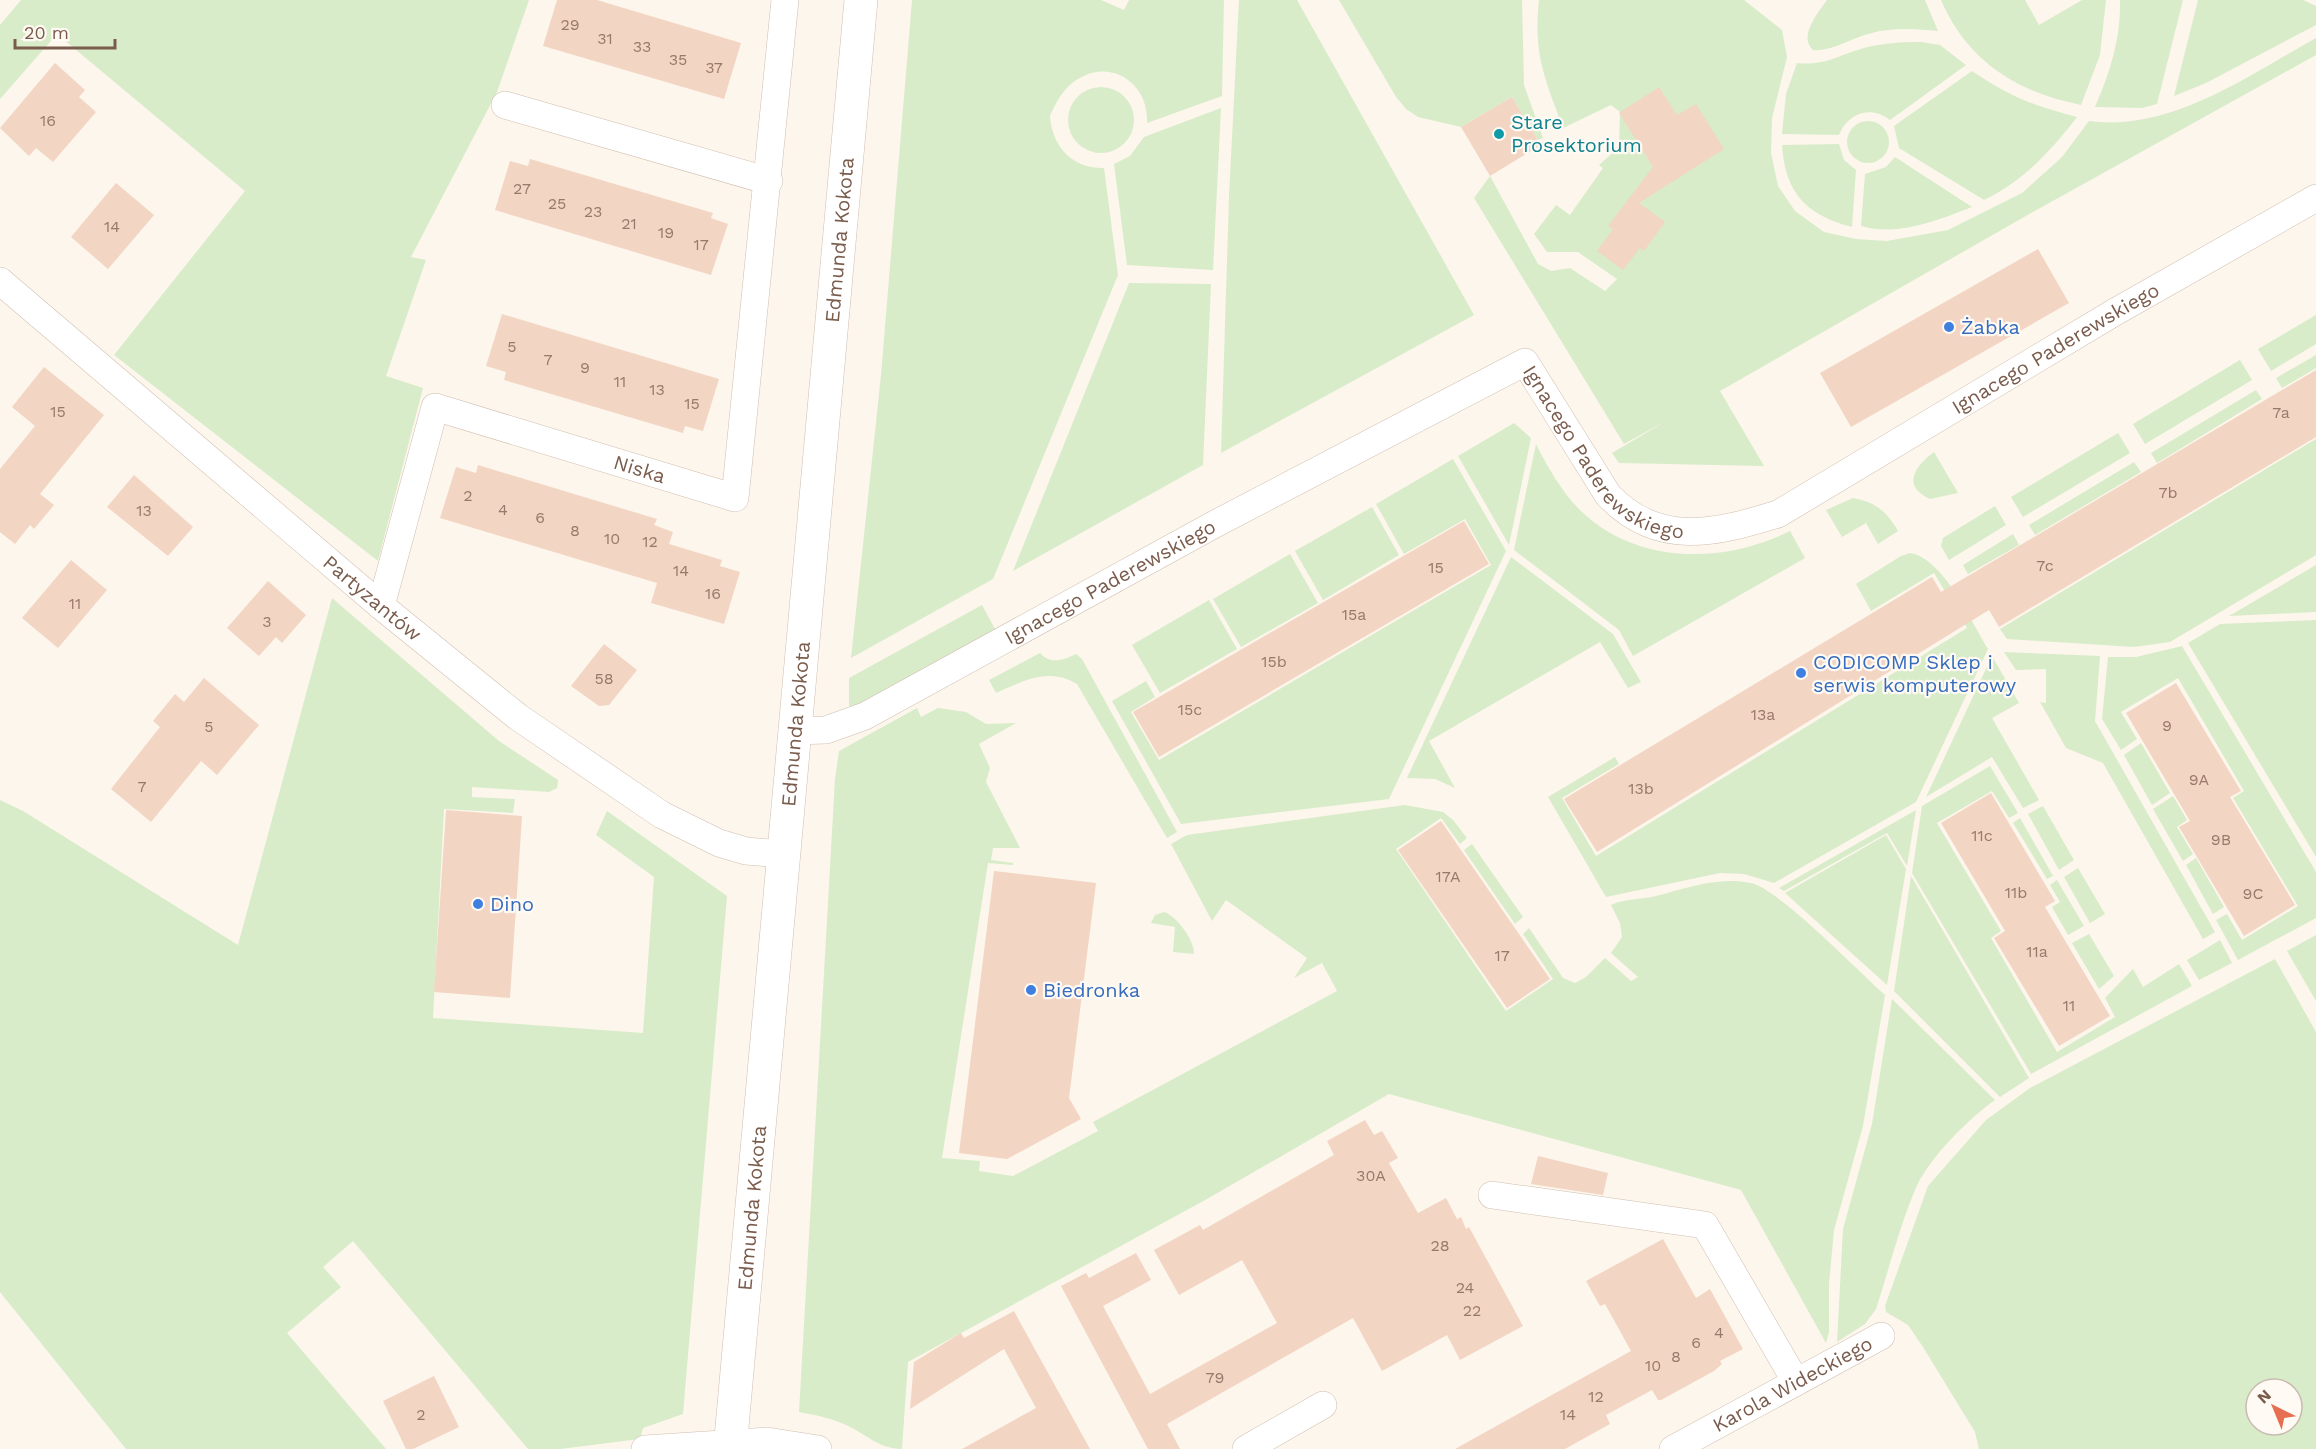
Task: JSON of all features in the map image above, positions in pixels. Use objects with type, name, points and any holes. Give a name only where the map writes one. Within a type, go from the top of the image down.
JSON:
[{"type":"street","name":"Edmunda Kokota","points":[[730,1446],[861,0]]},
{"type":"street","name":"Niska","points":[[381,606],[435,408],[735,498],[768,182],[777,2]]},
{"type":"street","points":[[505,105],[768,182]]},
{"type":"street","name":"Ignacego Paderewskiego","points":[[793,731],[826,730],[865,716],[1215,524],[1525,362],[1608,495],[1623,511],[1648,524],[1676,531],[1701,532],[1728,530],[1778,514],[2115,312],[2316,198]]},
{"type":"street","name":"Partyzantów","points":[[0,281],[381,606],[518,717],[662,815],[719,843],[746,851],[782,854]]},
{"type":"street","points":[[1492,1195],[1705,1225],[1796,1382]]},
{"type":"street","name":"Karola Wideckiego","points":[[1673,1449],[1881,1336]]},
{"type":"street","points":[[1246,1449],[1323,1405]]},
{"type":"street","points":[[645,1449],[730,1446],[767,1441],[818,1449]]},
{"type":"green space","points":[[21,0],[529,0],[497,92],[411,257],[426,260],[386,376],[423,388],[378,561],[114,355],[245,191],[57,34],[0,99],[0,25]]},
{"type":"green space","points":[[912,0],[1101,0],[1124,10],[1129,0],[1224,0],[1222,96],[1147,123],[1146,109],[1135,86],[1126,78],[1115,73],[1091,73],[1073,82],[1061,95],[1050,116],[1055,137],[1060,146],[1066,154],[1083,165],[1104,168],[1118,275],[993,579],[851,658],[881,375]]},
{"type":"green space","points":[[1239,0],[1297,0],[1474,315],[1221,453],[1229,196]]},
{"type":"green space","points":[[1339,0],[1522,0],[1524,85],[1543,138],[1538,140],[1512,97],[1461,127],[1418,117],[1406,109],[1396,97]]},
{"type":"green space","points":[[1539,0],[1744,0],[1782,30],[1787,57],[1772,118],[1771,153],[1778,186],[1795,211],[1824,232],[1856,239],[1887,241],[1948,230],[2022,193],[2062,157],[2089,121],[2119,122],[2149,118],[2179,110],[2235,84],[2316,38],[2316,55],[2031,213],[1720,391],[1764,466],[1619,463],[1612,453],[1666,421],[1624,444],[1474,198],[1490,176],[1538,264],[1551,271],[1570,268],[1605,291],[1617,279],[1578,252],[1547,252],[1534,234],[1556,205],[1570,215],[1603,168],[1599,165],[1619,147],[1620,112],[1611,105],[1563,128],[1546,80],[1539,51]]},
{"type":"green space","points":[[1827,0],[1925,0],[1938,31],[1913,29],[1880,31],[1828,49],[1813,50],[1809,44],[1808,31]]},
{"type":"green space","points":[[1941,0],[2025,0],[2039,25],[2082,0],[2106,0],[2100,55],[2081,105],[2036,92],[1997,71],[1965,40],[1952,22]]},
{"type":"green space","points":[[2120,0],[2183,0],[2157,104],[2142,108],[2095,107],[2114,55],[2119,28]]},
{"type":"green space","points":[[2198,0],[2303,0],[2316,6],[2316,25],[2206,83],[2174,96]]},
{"type":"green space","points":[[1921,42],[1940,45],[1966,65],[1890,120],[1882,115],[1867,112],[1848,121],[1839,135],[1782,134],[1786,94],[1797,63],[1816,63],[1878,45]]},
{"type":"green space","points":[[1972,71],[2022,99],[2077,117],[2057,142],[2024,174],[2012,184],[1984,200],[1899,148],[1894,126]]},
{"type":"green space","points":[[1101,87],[1114,89],[1124,97],[1132,107],[1134,120],[1132,133],[1124,143],[1114,151],[1101,153],[1088,151],[1078,143],[1070,133],[1068,120],[1070,107],[1078,97],[1088,89]]},
{"type":"green space","points":[[1221,108],[1213,270],[1127,265],[1114,164],[1130,156],[1144,137]]},
{"type":"green space","points":[[1868,121],[1883,127],[1889,142],[1883,157],[1868,163],[1853,157],[1847,142],[1853,127]]},
{"type":"green space","points":[[1839,144],[1844,160],[1856,170],[1852,227],[1822,216],[1801,200],[1788,177],[1784,162],[1782,145]]},
{"type":"green space","points":[[1895,157],[1972,207],[1918,226],[1889,230],[1861,226],[1865,174],[1886,167]]},
{"type":"green space","points":[[1129,283],[1211,284],[1203,465],[1013,571]]},
{"type":"green space","points":[[2316,315],[2316,344],[2271,371],[2258,349]]},
{"type":"green space","points":[[2316,355],[2316,368],[2282,388],[2276,378]]},
{"type":"green space","points":[[2240,360],[2252,380],[2145,444],[2133,424]]},
{"type":"green space","points":[[2256,390],[2262,399],[2157,463],[2151,453]]},
{"type":"green space","points":[[1514,423],[1531,438],[1509,545],[1458,456]]},
{"type":"green space","points":[[2118,433],[2130,453],[2023,517],[2011,497]]},
{"type":"green space","points":[[2316,439],[2316,555],[2170,642],[2134,647],[2007,639],[2000,629]]},
{"type":"green space","points":[[1536,444],[1556,480],[1575,505],[1604,529],[1629,542],[1655,550],[1682,554],[1710,553],[1764,542],[1790,531],[1805,558],[1633,656],[1619,630],[1514,550]]},
{"type":"green space","points":[[1934,452],[1958,493],[1930,499],[1916,488],[1914,476],[1917,470],[1921,463]]},
{"type":"green space","points":[[1453,459],[1506,551],[1389,799],[1181,824],[1112,701],[1146,681],[1155,697],[1131,712],[1159,760],[1491,565],[1465,519],[1404,554],[1376,504]]},
{"type":"green space","points":[[2134,462],[2141,472],[2035,535],[2029,525]]},
{"type":"green space","points":[[1853,498],[1868,502],[1880,509],[1890,518],[1898,531],[1878,544],[1866,523],[1842,537],[1826,510]]},
{"type":"green space","points":[[1995,506],[2006,525],[1949,560],[1941,546],[1943,538]]},
{"type":"green space","points":[[1372,507],[1399,555],[1323,600],[1295,551]]},
{"type":"green space","points":[[2013,534],[2019,545],[1968,574],[1963,565]]},
{"type":"green space","points":[[1910,553],[1922,557],[1945,578],[1988,649],[1916,802],[1774,883],[1744,874],[1720,873],[1606,897],[1548,797],[1615,757],[1619,764],[1562,798],[1596,856],[1967,628],[1934,573],[1871,611],[1856,584],[1901,556]]},
{"type":"green space","points":[[1290,554],[1318,603],[1241,647],[1213,599]]},
{"type":"green space","points":[[1511,557],[1613,634],[1641,682],[1628,688],[1600,642],[1429,741],[1455,788],[1435,779],[1407,778]]},
{"type":"green space","points":[[2316,565],[2316,612],[2229,616]]},
{"type":"green space","points":[[332,598],[499,741],[558,780],[557,788],[549,792],[472,787],[472,797],[515,799],[513,813],[444,809],[433,1018],[643,1033],[654,877],[596,835],[607,811],[727,896],[683,1414],[643,1428],[640,1439],[560,1449],[528,1449],[353,1241],[323,1267],[341,1287],[287,1333],[386,1449],[126,1449],[0,1292],[0,800],[23,811],[238,945]]},
{"type":"green space","points":[[1209,600],[1237,649],[1160,693],[1132,645]]},
{"type":"green space","points":[[982,605],[996,631],[849,711],[849,678]]},
{"type":"green space","points":[[2316,620],[2316,857],[2188,643],[2220,624]]},
{"type":"green space","points":[[2182,646],[2316,872],[2316,918],[2238,960],[2216,920],[2227,914],[2242,940],[2298,906],[2233,798],[2244,791],[2178,678],[2121,712],[2137,739],[2121,750],[2102,719],[2108,657],[2136,657]]},
{"type":"green space","points":[[2004,652],[2100,656],[2095,721],[2215,932],[2203,939],[2103,763],[2066,748],[2040,702],[2046,703],[2046,669],[2016,670]]},
{"type":"green space","points":[[1040,653],[1053,660],[1076,654],[1082,659],[1177,832],[1167,838],[1077,684],[1066,679],[1046,676],[1026,680],[996,693],[989,680]]},
{"type":"green space","points":[[1992,656],[2019,703],[1992,718],[2039,800],[2023,808],[1992,757],[1926,797]]},
{"type":"green space","points":[[917,708],[921,717],[938,708],[966,712],[986,724],[1016,723],[979,744],[990,768],[986,782],[1020,848],[993,848],[991,860],[1013,863],[1013,865],[988,863],[942,1158],[980,1161],[979,1171],[1013,1176],[1098,1131],[1093,1122],[1337,991],[1322,963],[1294,978],[1307,958],[1226,900],[1212,921],[1171,844],[1187,835],[1405,805],[1443,812],[1453,820],[1467,838],[1460,844],[1441,818],[1396,849],[1506,1011],[1553,979],[1523,934],[1529,928],[1563,978],[1575,983],[1586,977],[1605,958],[1631,981],[1638,977],[1611,953],[1622,937],[1620,923],[1611,905],[1703,884],[1727,881],[1751,883],[1780,900],[1885,995],[1863,1126],[1834,1230],[1829,1284],[1829,1332],[1826,1343],[1741,1190],[1389,1094],[1207,1199],[908,1362],[902,1449],[879,1444],[835,1420],[799,1412],[835,779],[839,751]]},
{"type":"green space","points":[[2141,743],[2170,793],[2152,805],[2124,755]]},
{"type":"green space","points":[[1990,766],[2018,813],[2009,818],[1992,791],[1937,823],[2001,931],[1991,938],[2057,1052],[2115,1017],[2105,998],[2133,969],[2143,987],[2179,964],[2192,986],[2031,1074],[1912,873],[1922,806]]},
{"type":"green space","points":[[2173,796],[2187,820],[2177,827],[2193,854],[2183,861],[2153,809]]},
{"type":"green space","points":[[2043,806],[2074,860],[2059,870],[2028,814]]},
{"type":"green space","points":[[1916,810],[1907,866],[1887,833],[1784,891],[1779,888]]},
{"type":"green space","points":[[2020,818],[2053,876],[2047,879],[2013,823]]},
{"type":"green space","points":[[1886,835],[1906,869],[1887,985],[1785,893]]},
{"type":"green space","points":[[1472,844],[1523,917],[1515,924],[1464,850]]},
{"type":"green space","points":[[2196,858],[2224,907],[2213,914],[2186,865]]},
{"type":"green space","points":[[2078,868],[2105,914],[2090,923],[2064,877]]},
{"type":"green space","points":[[1911,876],[2029,1078],[2000,1097],[1894,991]]},
{"type":"green space","points":[[2057,880],[2084,926],[2068,935],[2052,907],[2060,902],[2050,885]]},
{"type":"green space","points":[[1164,912],[1174,918],[1184,929],[1194,954],[1173,952],[1175,927],[1151,923],[1155,915]]},
{"type":"green space","points":[[2089,934],[2114,976],[2099,989],[2072,943]]},
{"type":"green space","points":[[2316,935],[2316,1001],[2287,951]]},
{"type":"green space","points":[[2220,940],[2232,963],[2199,980],[2187,960]]},
{"type":"green space","points":[[2275,959],[2316,1032],[2316,1449],[1979,1449],[1975,1432],[1923,1347],[1908,1325],[1886,1312],[1885,1306],[1928,1186],[1986,1120],[2030,1088]]},
{"type":"green space","points":[[1892,999],[1995,1100],[1961,1129],[1938,1153],[1921,1178],[1909,1204],[1876,1309],[1865,1324],[1837,1342],[1843,1229],[1872,1124]]},
{"type":"building","points":[[557,0],[597,0],[741,43],[724,99],[543,46]]},
{"type":"building","points":[[55,63],[85,90],[79,97],[96,112],[53,162],[36,148],[29,156],[0,128]]},
{"type":"building","points":[[1659,87],[1677,115],[1696,104],[1724,149],[1639,203],[1665,222],[1644,251],[1640,248],[1623,270],[1597,251],[1613,229],[1608,226],[1653,167],[1619,113]]},
{"type":"building","name":"Stare Prosektorium","points":[[1512,97],[1541,145],[1490,176],[1461,127]]},
{"type":"building","points":[[530,159],[713,213],[711,218],[728,224],[711,275],[495,210],[510,161],[528,166]]},
{"type":"building","points":[[116,183],[154,215],[108,269],[71,237]]},
{"type":"building","points":[[2038,249],[2069,303],[1851,427],[1820,373]]},
{"type":"building","points":[[502,314],[719,379],[703,431],[685,426],[683,433],[504,380],[506,372],[486,366]]},
{"type":"building","points":[[44,367],[104,415],[40,494],[54,505],[34,529],[30,525],[15,544],[0,532],[0,469],[35,426],[12,407]]},
{"type":"building","points":[[2316,370],[2316,437],[1999,627],[1989,610],[1597,852],[1564,799],[1932,577],[1941,592]]},
{"type":"building","points":[[478,465],[657,519],[654,525],[673,532],[669,544],[722,560],[720,566],[740,572],[724,624],[651,603],[657,583],[440,518],[456,467],[476,473]]},
{"type":"building","points":[[134,475],[193,527],[168,556],[107,507]]},
{"type":"building","points":[[1464,521],[1489,564],[1159,757],[1133,712]]},
{"type":"building","points":[[71,560],[107,590],[58,648],[22,618]]},
{"type":"building","points":[[268,581],[306,615],[282,643],[276,637],[259,656],[227,628]]},
{"type":"building","points":[[604,644],[637,670],[609,705],[599,706],[571,686]]},
{"type":"building","points":[[204,678],[259,725],[217,775],[201,761],[151,822],[111,789],[160,727],[153,721],[175,694],[184,702]]},
{"type":"building","points":[[2176,683],[2241,791],[2230,797],[2295,905],[2244,936],[2179,827],[2190,821],[2126,713]]},
{"type":"building","points":[[1991,793],[2055,901],[2045,907],[2110,1016],[2059,1046],[1994,938],[2005,931],[1941,823]]},
{"type":"building","name":"Dino","points":[[446,810],[522,816],[510,998],[434,992]]},
{"type":"building","points":[[1441,821],[1550,979],[1507,1008],[1398,850]]},
{"type":"building","name":"Biedronka","points":[[994,871],[1096,883],[1069,1098],[1081,1119],[1007,1159],[959,1153]]},
{"type":"building","points":[[1365,1120],[1374,1135],[1382,1131],[1398,1158],[1389,1163],[1418,1213],[1446,1198],[1457,1219],[1461,1217],[1466,1229],[1469,1227],[1523,1326],[1460,1360],[1447,1335],[1382,1371],[1353,1318],[1167,1424],[1180,1449],[1148,1449],[1061,1286],[1086,1273],[1089,1278],[1136,1253],[1151,1280],[1103,1306],[1150,1394],[1277,1323],[1242,1260],[1179,1295],[1154,1250],[1200,1225],[1203,1230],[1334,1155],[1327,1141]]},
{"type":"building","points":[[1538,1156],[1608,1173],[1603,1195],[1531,1184]]},
{"type":"building","points":[[1663,1239],[1696,1298],[1710,1289],[1743,1349],[1720,1361],[1722,1364],[1714,1371],[1661,1400],[1658,1400],[1652,1390],[1606,1415],[1610,1424],[1565,1449],[1455,1449],[1631,1351],[1605,1304],[1600,1306],[1586,1281]]},
{"type":"building","points":[[1014,1311],[1090,1449],[962,1449],[1036,1408],[1004,1349],[910,1409],[914,1362],[961,1333],[964,1338]]},
{"type":"building","points":[[434,1376],[459,1427],[413,1449],[406,1449],[383,1401]]},
{"type":"place","name":"Stare Prosektorium","points":[[1499,134]]},
{"type":"place","name":"Żabka","points":[[1949,327]]},
{"type":"place","name":"CODICOMP Sklep i serwis komputerowy","points":[[1801,673]]},
{"type":"place","name":"Dino","points":[[478,904]]},
{"type":"place","name":"Biedronka","points":[[1031,990]]}]
